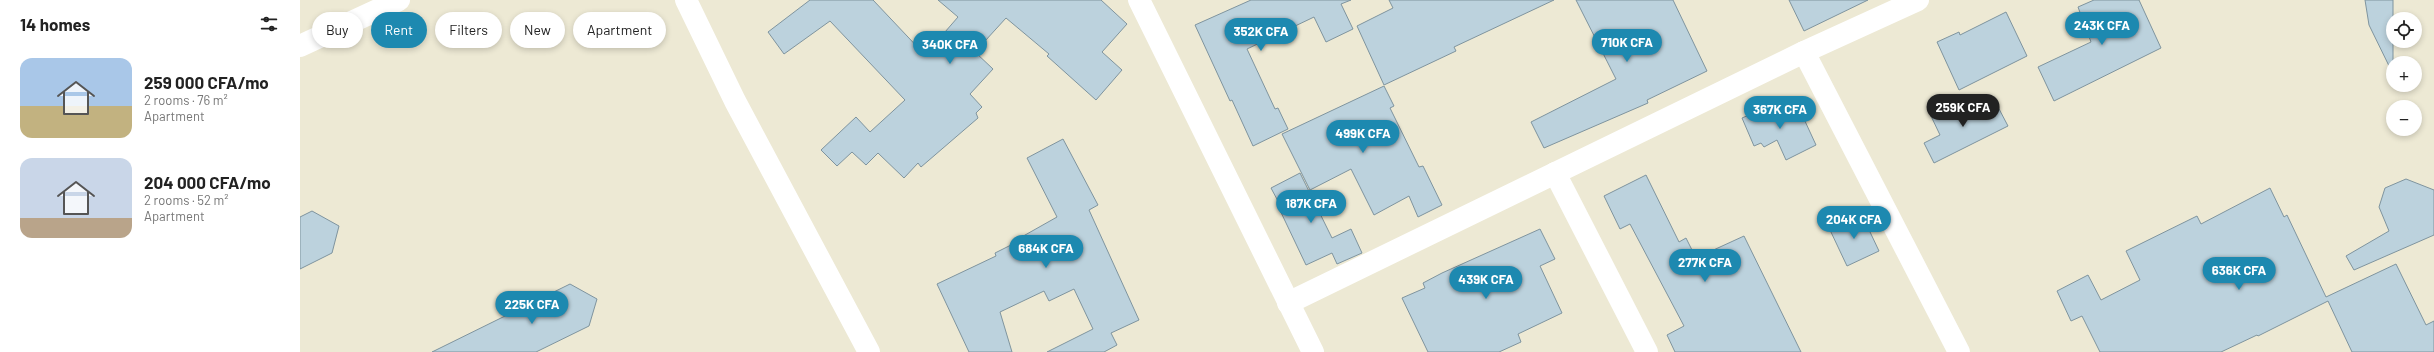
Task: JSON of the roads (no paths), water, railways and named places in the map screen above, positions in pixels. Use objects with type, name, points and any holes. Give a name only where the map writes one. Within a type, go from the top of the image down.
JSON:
[{"type":"street","points":[[300,46],[399,0]]},
{"type":"street","points":[[686,0],[735,101],[869,352]]},
{"type":"street","points":[[1139,0],[1313,352]]},
{"type":"street","points":[[1288,303],[1804,52],[1918,0]]},
{"type":"street","points":[[1804,52],[1959,352]]},
{"type":"street","points":[[1555,173],[1647,352]]}]
